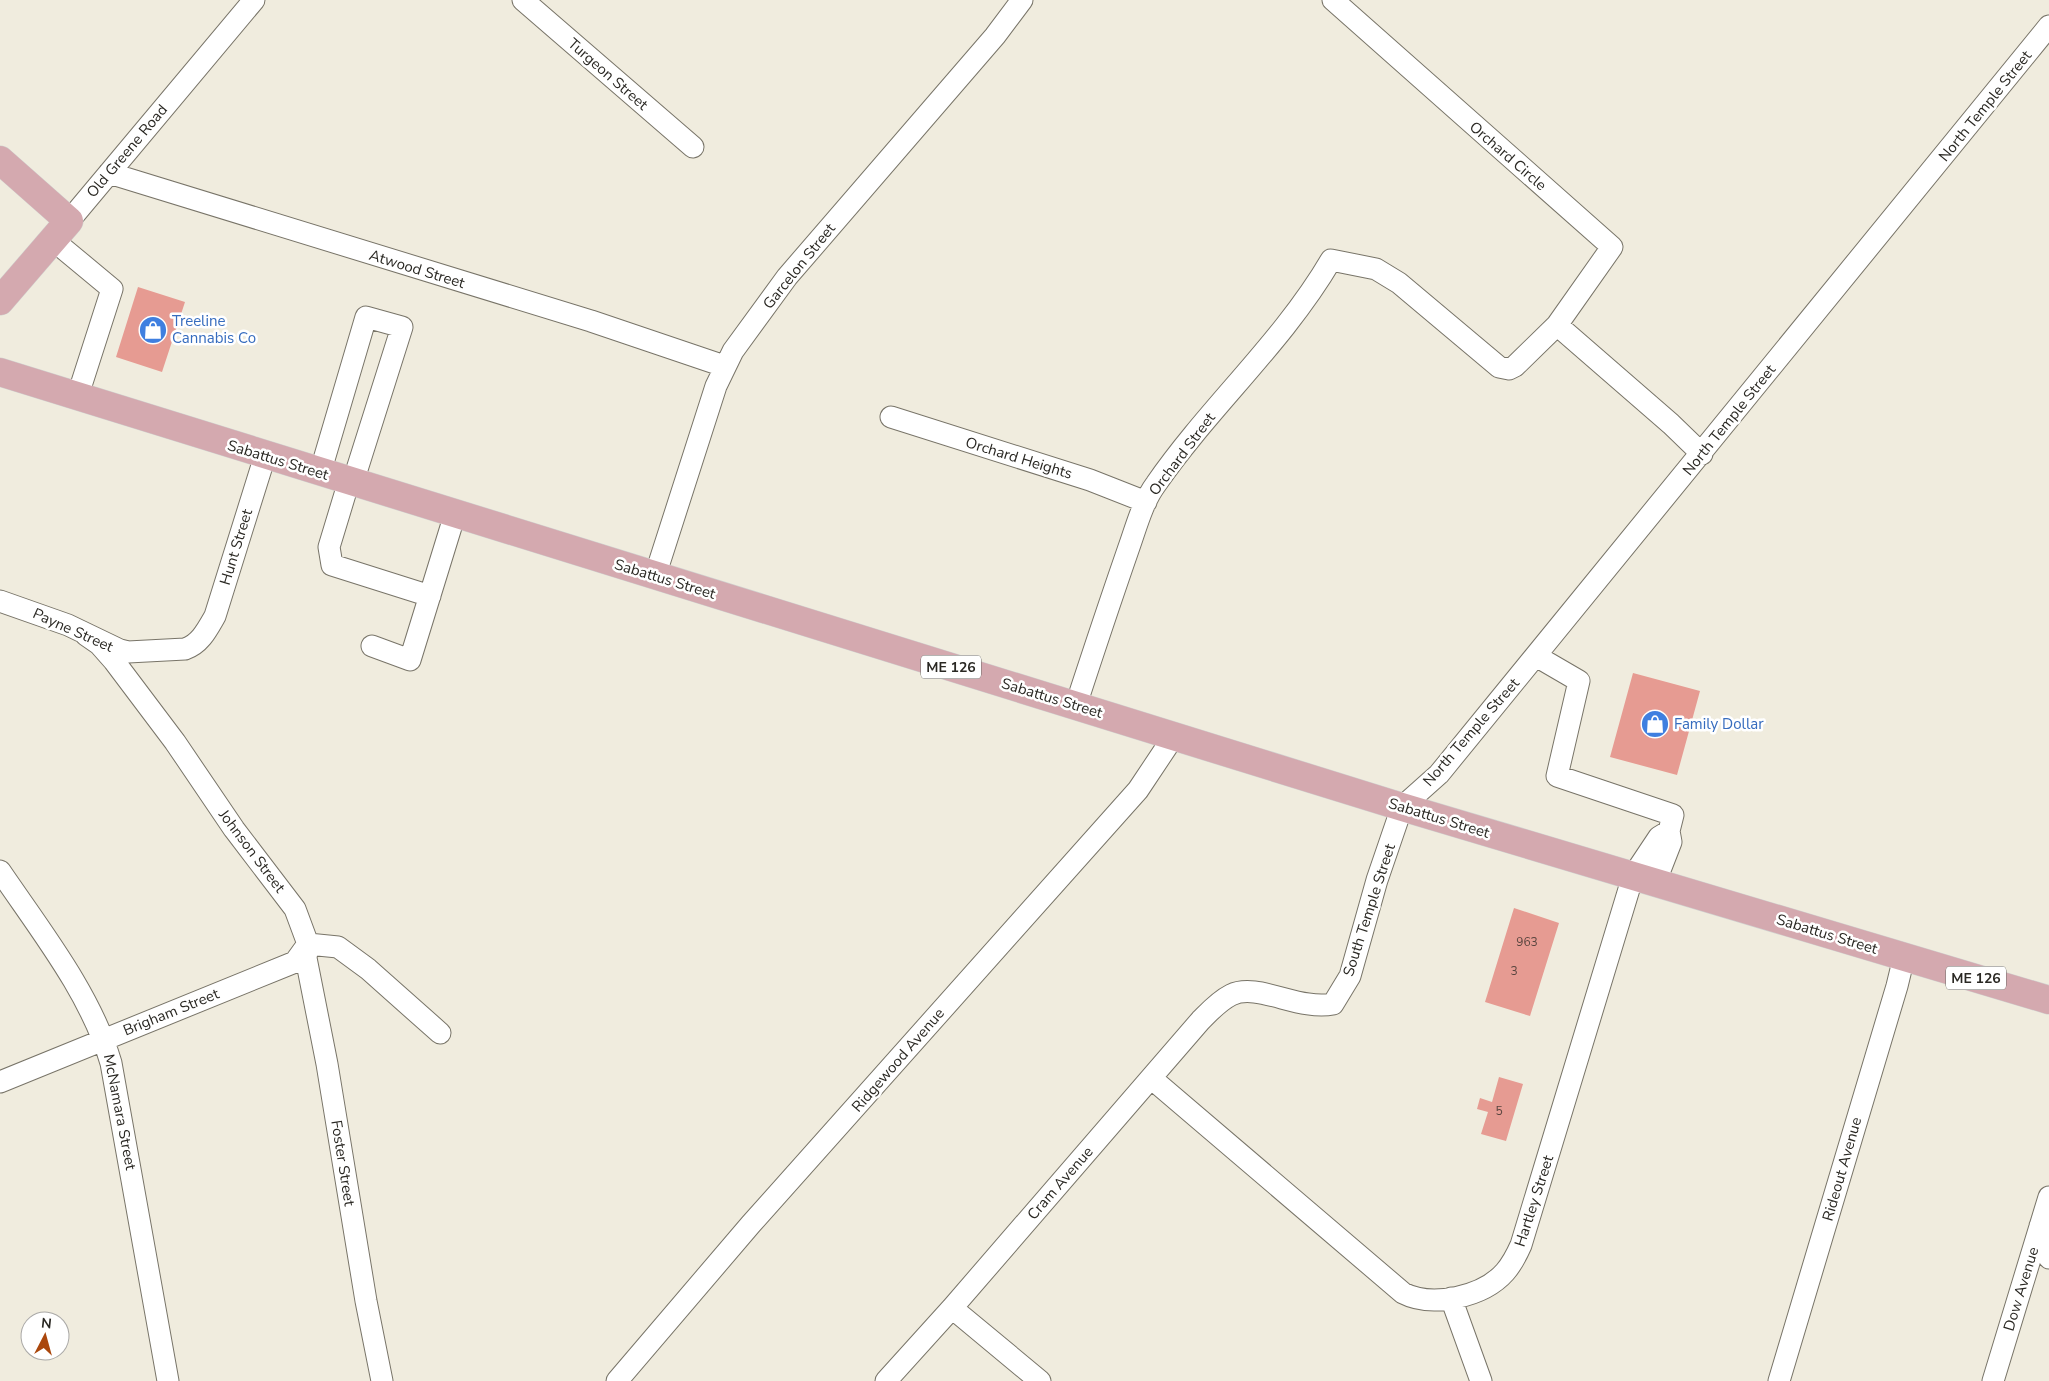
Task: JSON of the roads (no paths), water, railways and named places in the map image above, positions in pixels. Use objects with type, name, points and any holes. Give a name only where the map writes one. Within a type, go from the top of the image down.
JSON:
[{"type":"main road","points":[[0,160],[61,231]]},
{"type":"main road","name":"Old Greene Road","points":[[0,302],[61,231]]},
{"type":"main road","name":"Sabattus Street","points":[[0,372],[77,398],[1402,807],[2049,1000]]},
{"type":"street","name":"Old Greene Road","points":[[61,231],[254,0]]},
{"type":"street","name":"Turgeon Street","points":[[523,0],[693,147]]},
{"type":"street","name":"Garcelon Street","points":[[655,576],[716,386],[724,366],[733,351],[787,277],[995,36],[1022,0]]},
{"type":"street","name":"Orchard Circle","points":[[1331,260],[1376,269],[1399,283],[1440,316],[1467,342],[1499,367],[1509,369],[1515,366],[1557,325],[1612,247],[1333,0]]},
{"type":"street","name":"North Temple Street","points":[[1402,807],[1439,774],[1702,454],[2049,26]]},
{"type":"street","name":"Atwood Street","points":[[109,173],[592,321],[724,366]]},
{"type":"street","points":[[61,231],[112,289],[77,398]]},
{"type":"street","name":"Orchard Street","points":[[1076,705],[1146,502],[1155,485],[1212,413],[1288,325],[1316,286],[1331,260]]},
{"type":"street","points":[[320,473],[366,317],[402,327],[329,547],[332,565],[430,596]]},
{"type":"street","points":[[1557,325],[1671,424],[1702,454]]},
{"type":"street","name":"Orchard Heights","points":[[892,417],[1090,480],[1146,502]]},
{"type":"street","name":"Hunt Street","points":[[203,636],[215,616],[265,456]]},
{"type":"street","points":[[372,646],[410,660],[455,514]]},
{"type":"street","name":"Payne Street","points":[[0,602],[68,625],[86,635],[128,652],[184,649],[192,647],[203,636]]},
{"type":"street","name":"Johnson Street","points":[[86,635],[98,644],[114,661],[175,742],[234,829],[295,909],[308,944]]},
{"type":"street","name":"Hartley Street","points":[[1150,1078],[1403,1293],[1410,1296],[1432,1299],[1451,1298],[1475,1292],[1504,1274],[1521,1245],[1658,837],[1669,831],[1672,815],[1557,776],[1579,681],[1536,656]]},
{"type":"street","name":"Ridgewood Avenue","points":[[617,1381],[751,1224],[1138,790],[1174,736]]},
{"type":"street","name":"South Temple Street","points":[[1238,992],[1256,992],[1293,1002],[1321,1006],[1333,1004],[1350,976],[1377,880],[1402,807]]},
{"type":"street","name":"McNamara Street","points":[[0,871],[58,956],[104,1038],[111,1063],[168,1381]]},
{"type":"street","points":[[308,944],[338,948],[368,969],[440,1033]]},
{"type":"street","name":"Brigham Street","points":[[0,1082],[104,1038],[295,962],[308,944]]},
{"type":"street","name":"Foster Street","points":[[308,944],[306,958],[326,1055],[363,1282],[382,1381]]},
{"type":"street","name":"Rideout Avenue","points":[[1779,1381],[1904,957]]},
{"type":"street","name":"Cram Avenue","points":[[886,1381],[952,1308],[1201,1020],[1221,1001],[1238,992]]},
{"type":"street","name":"Dow Avenue","points":[[1993,1381],[2049,1197]]},
{"type":"street","points":[[2040,1226],[2049,1258]]},
{"type":"street","points":[[1451,1298],[1481,1381]]},
{"type":"street","points":[[952,1308],[1040,1381]]},
{"type":"place","name":"Treeline Cannabis Co","points":[[153,330]]},
{"type":"place","name":"Family Dollar","points":[[1655,724]]}]
